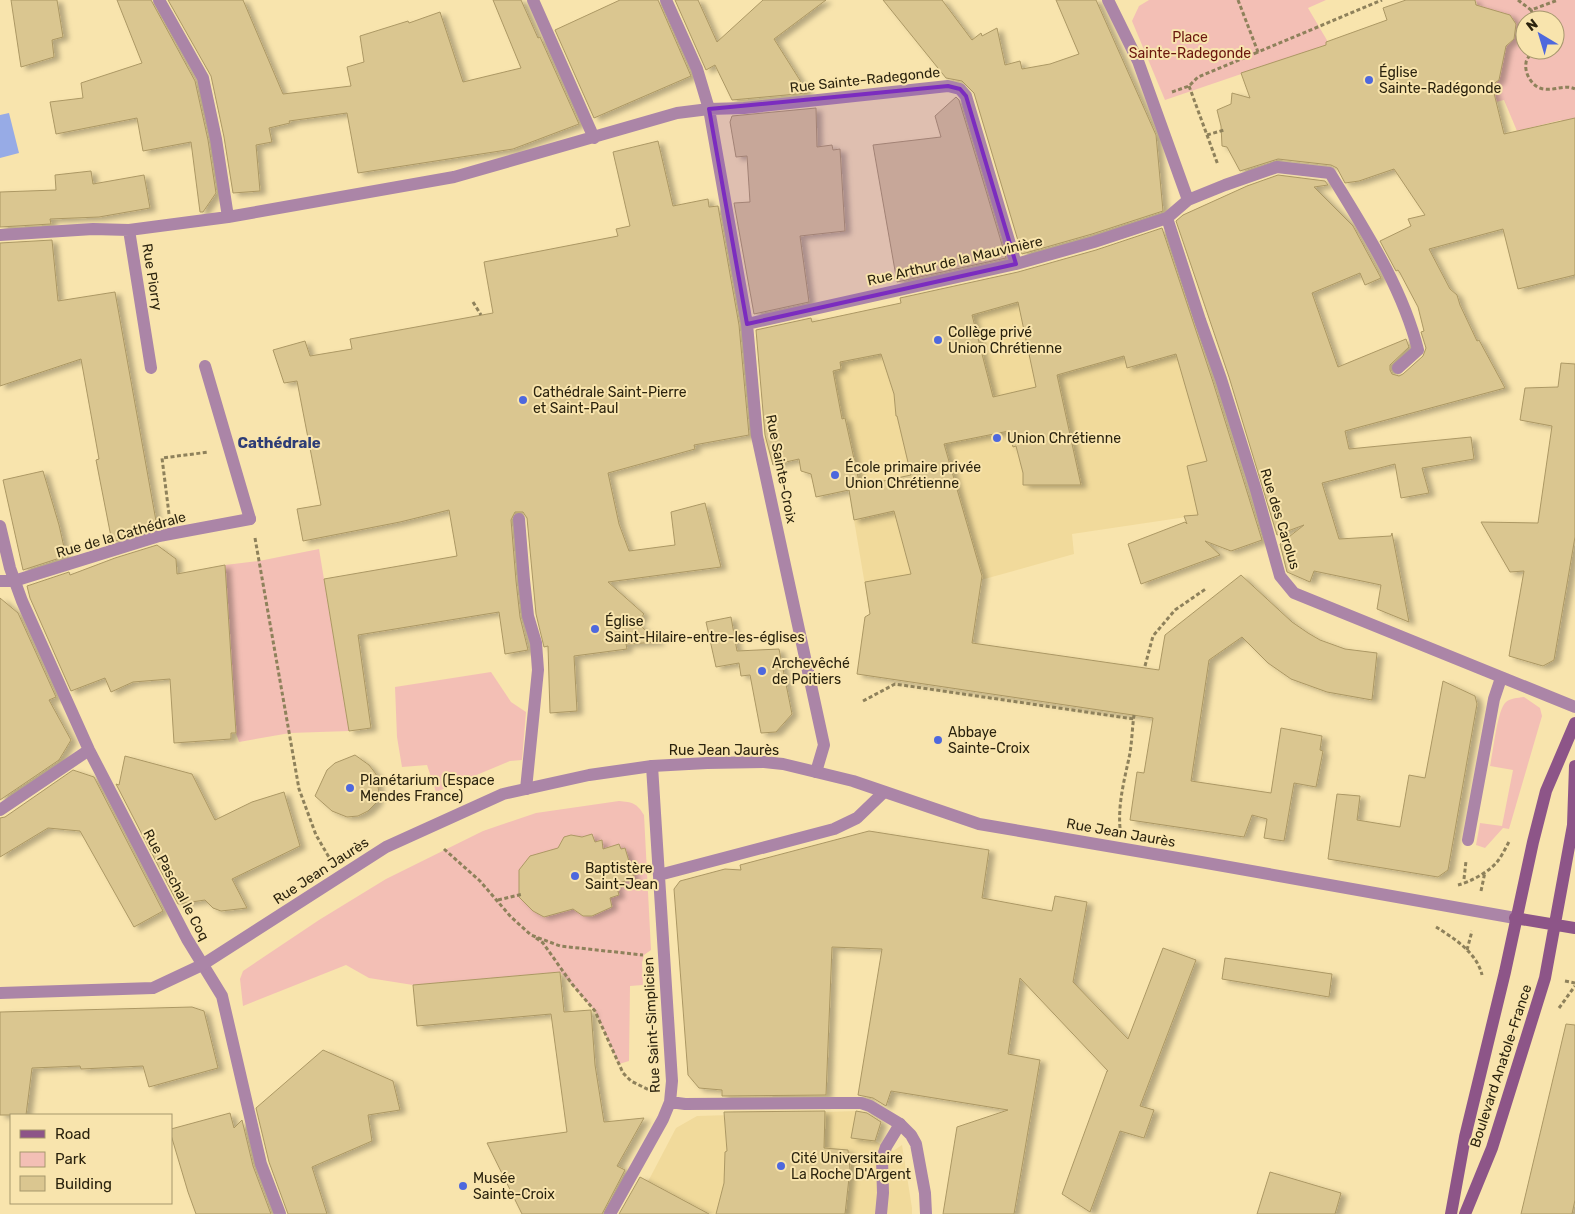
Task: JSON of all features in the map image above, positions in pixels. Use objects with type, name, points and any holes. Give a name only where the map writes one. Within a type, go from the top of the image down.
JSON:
[{"type":"main road","name":"Boulevard Anatole-France","points":[[1451,1214],[1465,1137],[1546,791],[1575,723]]},
{"type":"main road","name":"Boulevard Anatole-France","points":[[1465,1214],[1492,1148],[1545,978],[1573,825],[1575,766]]},
{"type":"main road","points":[[1515,918],[1575,928]]},
{"type":"street","points":[[159,0],[203,78],[216,139],[228,217]]},
{"type":"street","points":[[533,0],[594,138]]},
{"type":"street","name":"Rue Sainte-Croix","points":[[666,0],[697,69],[709,109],[747,324],[757,436],[824,745],[816,772]]},
{"type":"street","points":[[1113,2],[1138,61],[1188,200]]},
{"type":"street","name":"Rue Sainte-Radegonde","points":[[709,109],[744,108],[948,86],[960,89],[966,96],[1016,264]]},
{"type":"street","points":[[129,230],[228,217],[454,177],[677,113],[709,109]]},
{"type":"street","points":[[1167,218],[1188,200],[1277,167],[1330,173],[1370,238],[1391,279],[1413,330],[1418,350],[1398,368]]},
{"type":"street","name":"Rue Arthur de la Mauvinière","points":[[747,324],[1016,264],[1094,242],[1167,218]]},
{"type":"street","name":"Rue des Carolus","points":[[1167,218],[1221,379],[1256,490],[1280,576],[1286,586],[1294,594],[1575,707]]},
{"type":"street","name":"Rue Piorry","points":[[0,235],[93,228],[129,230],[151,368]]},
{"type":"street","points":[[205,366],[250,519]]},
{"type":"street","name":"Rue de la Cathédrale","points":[[0,581],[14,581],[171,534],[250,519]]},
{"type":"street","points":[[519,519],[528,616],[536,642],[538,670],[526,789]]},
{"type":"street","name":"Rue Paschal le Coq","points":[[0,526],[14,581],[89,750],[187,939],[222,996],[262,1164],[280,1214]]},
{"type":"street","points":[[1468,840],[1494,699],[1501,678]]},
{"type":"street","points":[[0,810],[89,750]]},
{"type":"street","name":"Rue Jean Jaurès","points":[[0,993],[153,988],[202,965],[386,847],[503,794],[589,775],[652,766],[707,763],[764,762],[816,772],[884,792],[979,824],[1515,918]]},
{"type":"street","name":"Rue Saint-Simplicien","points":[[652,766],[672,1081],[670,1102],[684,1104],[861,1103],[870,1106],[900,1124],[911,1135],[916,1144],[925,1193],[926,1214]]},
{"type":"street","points":[[659,875],[834,830],[857,818],[884,792]]},
{"type":"street","points":[[610,1214],[663,1119],[670,1102]]},
{"type":"street","points":[[881,1214],[883,1193],[882,1159],[886,1146],[900,1124]]},
{"type":"path","points":[[1238,0],[1258,52]]},
{"type":"path","points":[[1168,94],[1190,86],[1198,77],[1382,0]]},
{"type":"path","points":[[1518,0],[1531,10],[1558,0]]},
{"type":"path","points":[[1527,60],[1526,75],[1533,84],[1543,89],[1571,86],[1575,89]]},
{"type":"path","points":[[1190,86],[1220,171]]},
{"type":"path","points":[[1207,135],[1224,130]]},
{"type":"path","points":[[473,302],[482,315]]},
{"type":"path","points":[[171,534],[162,458],[279,443]]},
{"type":"path","points":[[250,519],[257,547],[299,788],[316,835],[340,876]]},
{"type":"path","points":[[1145,666],[1154,636],[1175,610],[1207,588]]},
{"type":"path","points":[[863,702],[895,684],[1134,717],[1119,817],[1122,848]]},
{"type":"path","points":[[444,849],[480,881],[511,917],[542,943],[572,984],[595,1011],[623,1073],[630,1082],[657,1092],[670,1102]]},
{"type":"path","points":[[1485,872],[1497,862]]},
{"type":"path","points":[[498,900],[523,894]]},
{"type":"path","points":[[531,935],[560,946],[644,955]]},
{"type":"path","points":[[1468,950],[1480,968]]},
{"type":"highlighted area","points":[[948,86],[960,89],[966,96],[1016,264],[747,324],[709,109]]},
{"type":"shaded area","name":"Union Chrétienne","points":[[1001,291],[1203,351],[1211,389],[1241,473],[1237,474],[1213,513],[1072,534],[1074,554],[981,580],[870,615],[849,490],[816,497],[811,474],[801,471],[799,459],[773,465],[764,440],[766,435],[767,341],[912,342]]},
{"type":"shaded area","name":"Cité Universitaire La Roche D'Argent","points":[[857,1111],[881,1123],[875,1141],[893,1151],[902,1145],[912,1214],[631,1214],[676,1128],[697,1116]]},
{"type":"green space","name":"Place Sainte-Radegonde","points":[[1149,0],[1326,0],[1308,8],[1328,42],[1326,42],[1329,55],[1291,57],[1165,100],[1132,21],[1139,6]]},
{"type":"green space","points":[[1475,0],[1575,0],[1575,118],[1517,131],[1504,100],[1496,102],[1492,85],[1500,79],[1506,46],[1514,39],[1515,34],[1515,60],[1565,60],[1565,10],[1515,10],[1515,29],[1476,8],[1477,3]]},
{"type":"green space","points":[[319,549],[349,731],[290,733],[239,742],[236,733],[225,565],[259,561]]},
{"type":"green space","points":[[491,672],[511,702],[526,712],[522,760],[510,761],[436,792],[427,765],[402,767],[397,737],[395,687]]},
{"type":"green space","points":[[1524,697],[1540,708],[1542,716],[1509,829],[1503,828],[1485,848],[1476,845],[1480,823],[1502,826],[1513,770],[1490,766],[1500,715],[1507,701]]},
{"type":"green space","points":[[619,801],[634,804],[644,815],[651,950],[644,955],[642,963],[643,985],[630,986],[629,1061],[619,1064],[595,1011],[560,972],[413,985],[369,978],[346,965],[243,1006],[240,979],[243,971],[319,920],[386,879],[483,831],[536,813]]},
{"type":"water","points":[[9,113],[19,153],[0,158],[0,115]]},
{"type":"building","points":[[11,0],[57,0],[63,37],[52,40],[54,57],[21,67]]},
{"type":"building","points":[[117,0],[151,0],[195,81],[208,140],[216,193],[203,212],[200,212],[191,142],[143,151],[137,118],[56,134],[50,102],[83,98],[81,83],[142,63]]},
{"type":"building","points":[[168,0],[243,0],[283,94],[351,86],[347,67],[364,62],[360,36],[408,21],[409,23],[440,12],[463,82],[521,68],[493,0],[521,0],[538,38],[540,37],[579,124],[513,149],[358,173],[347,113],[289,121],[290,123],[269,128],[272,142],[256,145],[260,191],[233,193],[224,137],[211,76]]},
{"type":"building","points":[[620,0],[658,0],[691,76],[594,118],[555,30]]},
{"type":"building","points":[[675,0],[698,0],[717,42],[763,0],[826,0],[774,39],[808,93],[732,100],[715,65],[706,70]]},
{"type":"building","points":[[883,0],[942,0],[972,40],[981,33],[982,36],[997,28],[1005,65],[1020,61],[1022,69],[1050,64],[1079,54],[1056,0],[1096,0],[1156,135],[1163,211],[1022,254],[974,93],[962,81],[946,78]]},
{"type":"building","points":[[1406,0],[1475,0],[1476,5],[1510,15],[1515,22],[1514,39],[1506,46],[1499,80],[1492,85],[1504,134],[1575,118],[1575,275],[1518,289],[1503,229],[1429,249],[1450,289],[1457,295],[1477,341],[1479,340],[1505,388],[1345,431],[1349,449],[1471,437],[1474,459],[1422,468],[1429,493],[1401,498],[1395,464],[1322,483],[1339,539],[1391,536],[1392,533],[1409,622],[1377,609],[1381,585],[1314,571],[1310,582],[1287,572],[1280,544],[1304,525],[1277,535],[1229,377],[1176,221],[1183,215],[1247,186],[1278,175],[1325,181],[1328,185],[1314,187],[1353,226],[1381,278],[1365,285],[1360,273],[1312,293],[1338,367],[1406,339],[1409,347],[1390,365],[1392,374],[1399,376],[1403,374],[1423,356],[1426,348],[1421,332],[1424,331],[1418,307],[1380,241],[1411,226],[1408,219],[1425,215],[1394,169],[1359,181],[1345,183],[1337,168],[1331,165],[1278,159],[1240,171],[1227,147],[1222,146],[1221,126],[1217,110],[1231,104],[1232,93],[1250,98],[1241,73],[1326,45],[1326,42],[1387,20],[1383,8]]},
{"type":"building","points":[[956,97],[959,100],[1006,258],[897,282],[873,145],[941,137],[935,116]]},
{"type":"building","points":[[816,108],[817,147],[832,145],[833,150],[840,149],[845,231],[800,236],[809,302],[754,314],[734,203],[750,202],[747,156],[736,157],[730,122],[732,116]]},
{"type":"building","name":"Cathédrale Saint-Pierre et Saint-Paul","points":[[658,141],[673,206],[708,199],[709,207],[718,206],[739,325],[749,435],[694,445],[695,449],[608,473],[619,524],[629,551],[675,545],[671,512],[705,503],[721,567],[608,582],[644,614],[637,623],[660,642],[626,644],[627,649],[574,656],[577,711],[550,713],[548,646],[544,647],[536,614],[527,518],[523,512],[515,512],[511,520],[516,581],[520,617],[528,650],[505,654],[499,612],[358,635],[371,728],[349,731],[324,579],[457,556],[449,510],[400,522],[303,541],[297,509],[321,505],[297,381],[284,383],[273,350],[305,341],[310,356],[352,349],[350,339],[493,313],[484,262],[618,236],[616,229],[630,226],[613,152]]},
{"type":"building","points":[[91,171],[93,184],[144,175],[150,208],[99,217],[50,219],[51,224],[0,227],[0,192],[56,190],[55,175]]},
{"type":"building","points":[[1162,228],[1213,382],[1262,540],[1231,551],[1205,541],[1220,555],[1141,584],[1128,544],[1185,522],[1187,524],[1184,516],[1198,515],[1187,466],[1207,461],[1176,354],[1127,368],[1124,356],[1057,375],[1081,485],[1023,485],[1023,473],[1016,446],[1013,447],[1009,431],[944,444],[982,576],[972,643],[1159,670],[1165,635],[1241,575],[1292,622],[1320,640],[1345,649],[1377,653],[1372,700],[1327,692],[1291,679],[1268,663],[1242,637],[1209,660],[1191,781],[1271,793],[1281,728],[1322,736],[1320,750],[1323,751],[1316,787],[1294,783],[1284,841],[1264,838],[1267,819],[1252,815],[1244,837],[1130,820],[1137,772],[1144,773],[1153,718],[857,674],[865,617],[870,614],[865,582],[911,574],[894,511],[854,520],[849,490],[816,497],[811,474],[801,471],[799,459],[773,465],[765,435],[756,330],[811,318],[812,322],[901,303],[900,298],[1018,272],[1096,250]],"holes":[[[1018,302],[1036,387],[993,397],[972,315]],[[881,354],[894,394],[896,416],[911,475],[860,486],[845,418],[842,419],[833,371],[841,369],[840,362]]]},
{"type":"building","points":[[52,240],[58,301],[115,292],[156,521],[154,529],[112,542],[96,460],[99,459],[81,359],[0,386],[0,243]]},
{"type":"building","points":[[1561,363],[1575,364],[1575,537],[1554,660],[1543,666],[1509,656],[1524,571],[1510,572],[1481,522],[1538,523],[1552,426],[1520,420],[1525,388],[1558,387]]},
{"type":"building","points":[[43,471],[66,556],[23,570],[3,480]]},
{"type":"building","points":[[157,545],[176,559],[177,574],[225,565],[236,733],[231,733],[231,739],[174,743],[170,679],[133,682],[111,692],[105,678],[71,691],[30,598],[27,586],[69,572],[70,575]]},
{"type":"building","points":[[0,598],[18,613],[56,697],[49,700],[71,740],[59,760],[0,800]]},
{"type":"building","name":"Archevêché de Poitiers","points":[[731,617],[737,651],[779,649],[792,714],[776,732],[761,733],[750,675],[741,676],[739,663],[716,667],[706,622]]},
{"type":"building","points":[[1443,681],[1475,696],[1477,704],[1448,870],[1438,877],[1328,859],[1337,794],[1360,796],[1357,820],[1400,827],[1409,775],[1425,778]]},
{"type":"building","name":"Planétarium (Espace Mendes France)","points":[[355,755],[369,765],[376,774],[379,793],[376,803],[368,811],[358,816],[347,817],[332,811],[315,796],[327,770],[335,763]]},
{"type":"building","points":[[125,756],[192,774],[215,820],[252,802],[284,792],[300,846],[232,879],[247,908],[221,911],[213,908],[205,900],[178,904],[116,784],[119,785]]},
{"type":"building","points":[[73,770],[94,777],[163,911],[134,927],[80,831],[48,828],[0,857],[0,818],[5,817]]},
{"type":"building","points":[[869,831],[989,850],[982,898],[1052,911],[1055,896],[1087,902],[1073,982],[1128,1039],[1163,948],[1196,960],[1140,1106],[1154,1110],[1144,1138],[1120,1131],[1090,1212],[1062,1194],[1108,1071],[1020,978],[1008,1054],[1040,1060],[1014,1214],[943,1214],[957,1127],[1008,1110],[891,1091],[886,1106],[873,1098],[858,1095],[882,949],[832,947],[826,1095],[722,1096],[722,1090],[699,1088],[688,1075],[674,889],[680,881],[725,869],[741,870],[740,865]]},
{"type":"building","name":"Baptistère Saint-Jean","points":[[592,834],[595,842],[602,840],[603,849],[619,844],[621,849],[625,848],[634,878],[616,884],[619,895],[610,898],[612,907],[592,916],[583,916],[573,909],[544,917],[533,911],[519,897],[519,870],[530,856],[558,848],[564,837],[571,835],[582,837]]},
{"type":"building","points":[[1225,958],[1332,974],[1329,997],[1222,979]]},
{"type":"building","points":[[560,972],[564,1012],[591,1010],[595,1065],[604,1122],[644,1118],[617,1166],[625,1170],[602,1214],[522,1214],[487,1143],[567,1132],[551,1014],[417,1026],[413,985]]},
{"type":"building","points":[[192,1007],[204,1011],[218,1068],[149,1087],[143,1066],[81,1069],[80,1066],[32,1068],[26,1114],[0,1115],[0,1012]]},
{"type":"building","points":[[1566,1024],[1575,1025],[1575,1200],[1572,1214],[1521,1214]]},
{"type":"building","points":[[323,1050],[393,1081],[400,1110],[368,1115],[372,1141],[312,1167],[327,1214],[288,1214],[269,1162],[256,1108]]},
{"type":"building","points":[[825,1111],[824,1148],[848,1150],[850,1169],[845,1214],[716,1214],[724,1183],[725,1152],[727,1151],[724,1112]]},
{"type":"building","points":[[856,1111],[867,1113],[881,1122],[875,1141],[851,1138]]},
{"type":"building","points":[[230,1113],[234,1128],[242,1120],[253,1166],[271,1214],[196,1214],[172,1138],[172,1129]]},
{"type":"building","points":[[1270,1172],[1341,1193],[1335,1214],[1257,1214]]},
{"type":"building","points":[[640,1177],[709,1214],[619,1214]]},
{"type":"place","name":"Église Sainte-Radégonde","points":[[1369,80]]},
{"type":"place","name":"Collège privé Union Chrétienne","points":[[938,340]]},
{"type":"place","name":"Cathédrale Saint-Pierre et Saint-Paul","points":[[523,400]]},
{"type":"place","name":"Union Chrétienne","points":[[997,438]]},
{"type":"place","name":"École primaire privée Union Chrétienne","points":[[835,475]]},
{"type":"place","name":"Église Saint-Hilaire-entre-les-églises","points":[[595,629]]},
{"type":"place","name":"Archevêché de Poitiers","points":[[762,671]]},
{"type":"place","name":"Abbaye Sainte-Croix","points":[[938,740]]},
{"type":"place","name":"Planétarium (Espace Mendes France)","points":[[350,788]]},
{"type":"place","name":"Baptistère Saint-Jean","points":[[575,876]]},
{"type":"place","name":"Cité Universitaire La Roche D'Argent","points":[[781,1166]]},
{"type":"place","name":"Musée Sainte-Croix","points":[[463,1186]]},
{"type":"district","name":"Cathédrale","points":[[279,443]]}]
